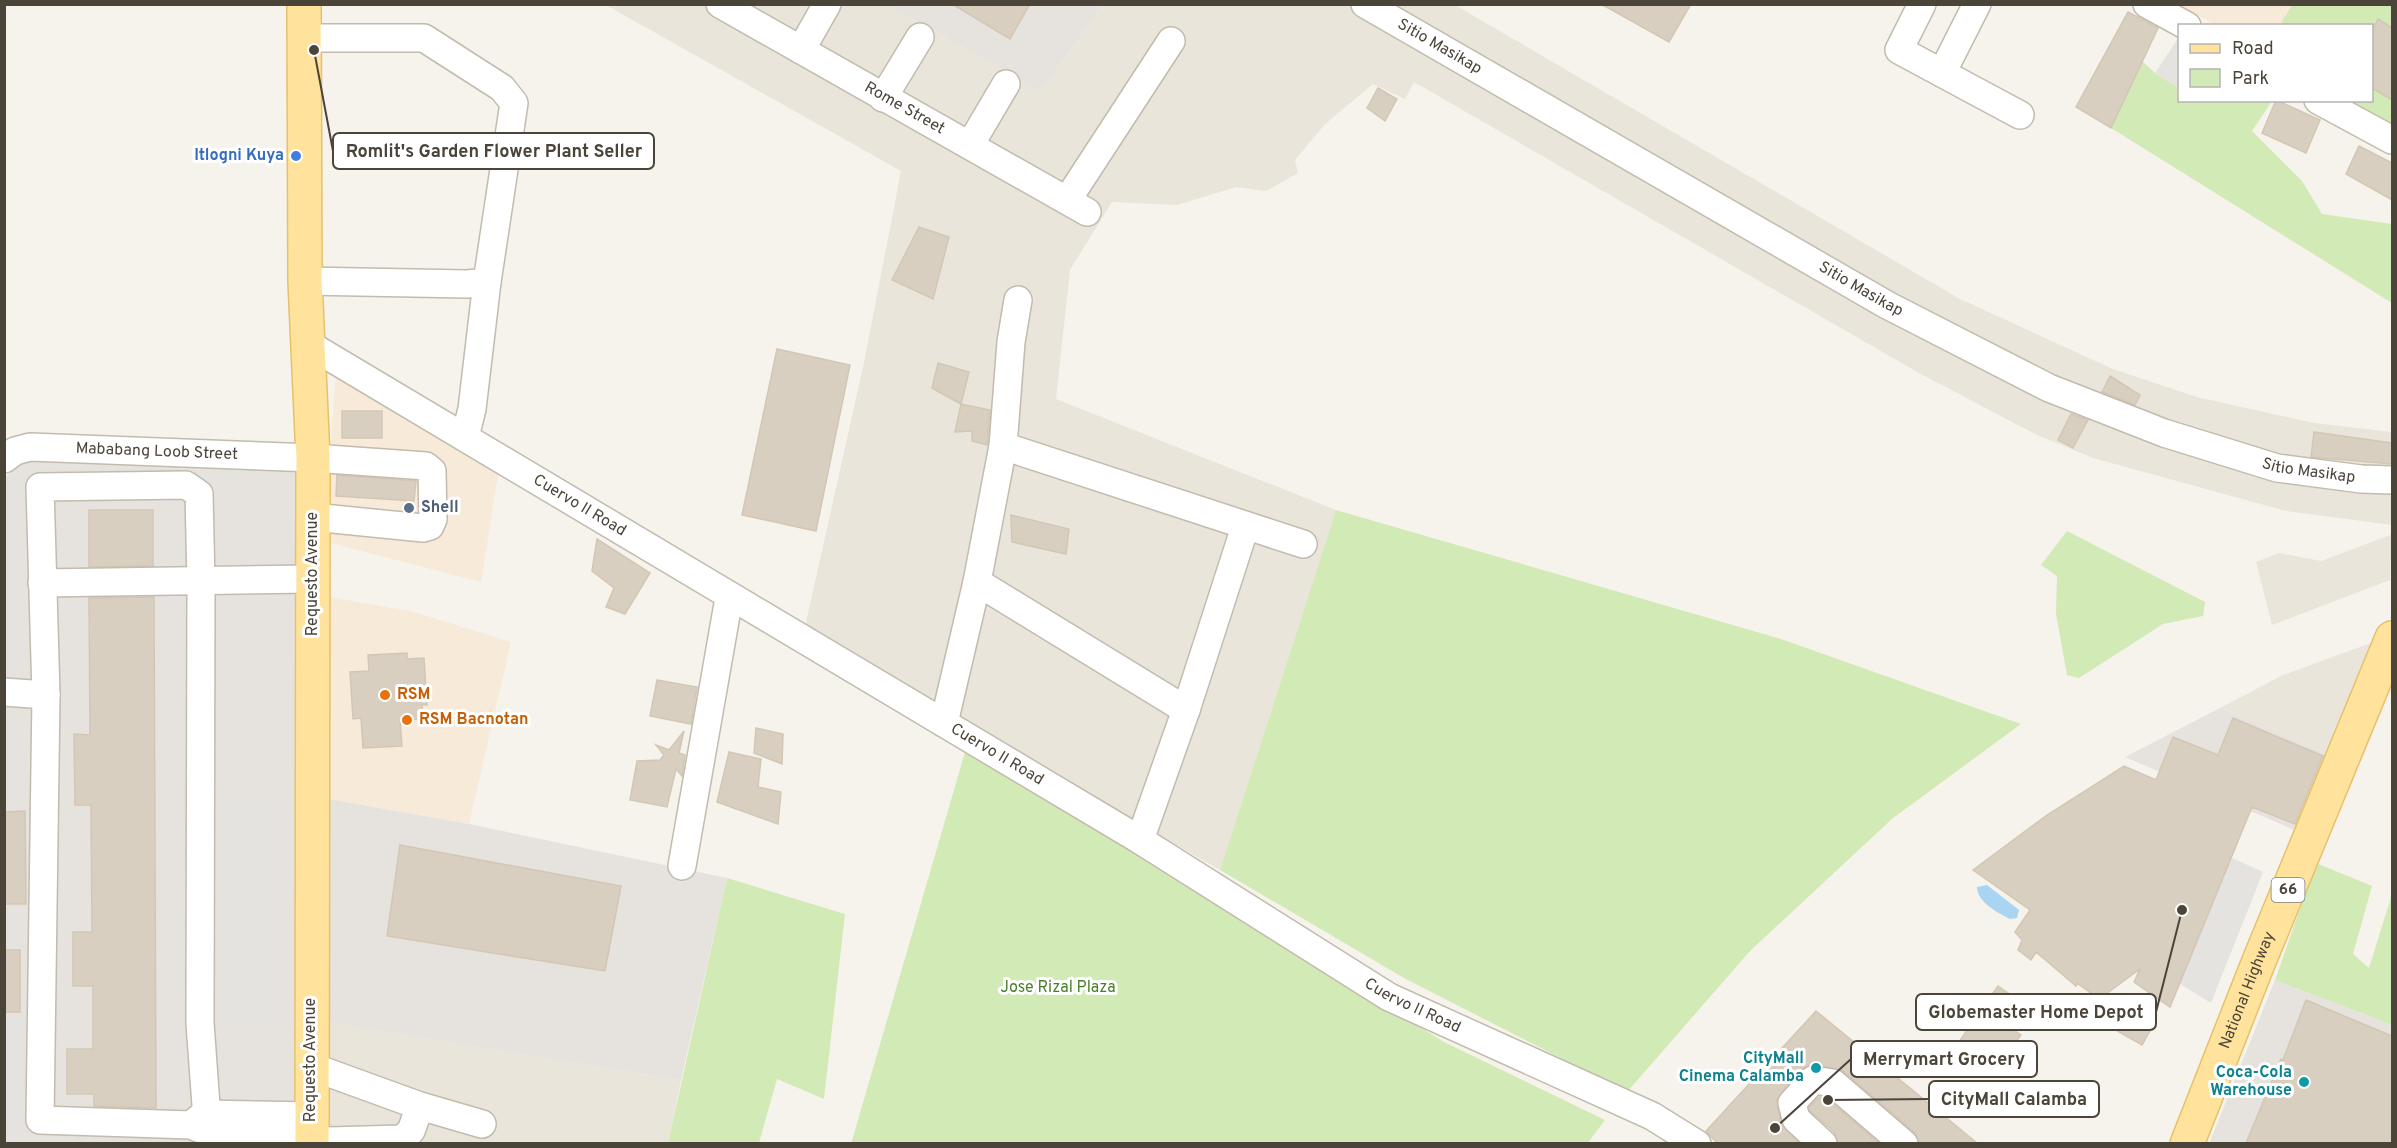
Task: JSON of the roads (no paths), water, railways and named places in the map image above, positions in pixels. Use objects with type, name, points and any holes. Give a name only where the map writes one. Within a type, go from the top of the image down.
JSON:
[{"type":"main road","name":"Requesto Avenue","points":[[304,4],[305,281],[313,458],[310,1066],[312,1133]]},
{"type":"main road","name":"National Highway","points":[[2187,1143],[2392,638]]},
{"type":"street","name":"Rome Street","points":[[720,4],[1077,206],[1171,41]]},
{"type":"street","points":[[801,50],[827,4]]},
{"type":"street","name":"Sitio Masikap","points":[[1365,4],[1887,305],[2049,388],[2164,433],[2277,468],[2361,479],[2392,480]]},
{"type":"street","points":[[1922,4],[1899,50],[2020,115]]},
{"type":"street","points":[[1942,72],[1977,4]]},
{"type":"street","points":[[2147,4],[2183,24]]},
{"type":"street","points":[[883,98],[920,37]]},
{"type":"street","points":[[304,38],[424,38],[502,88],[514,104],[487,282],[472,409],[465,437]]},
{"type":"street","points":[[970,145],[1006,84]]},
{"type":"street","points":[[2322,102],[2392,140]]},
{"type":"street","points":[[305,281],[467,285],[487,282]]},
{"type":"street","points":[[944,723],[977,582],[1003,447],[1011,342],[1018,300]]},
{"type":"street","name":"Cuervo II Road","points":[[308,344],[729,598],[1140,840],[1389,997],[1652,1116],[1697,1143]]},
{"type":"street","name":"Mababang Loob Street","points":[[4,459],[15,451],[30,447],[313,458],[430,467],[433,519],[430,526],[423,528],[313,517]]},
{"type":"street","points":[[1003,447],[1245,527],[1303,543]]},
{"type":"street","points":[[201,1124],[201,582],[198,494],[186,485],[40,487],[46,695],[40,1120],[201,1124],[402,1139],[411,1131],[420,1106]]},
{"type":"street","points":[[1140,840],[1186,710],[1245,527]]},
{"type":"street","points":[[42,583],[312,579]]},
{"type":"street","points":[[977,582],[1186,710]]},
{"type":"street","points":[[682,866],[729,598]]},
{"type":"street","points":[[4,692],[46,695]]},
{"type":"street","points":[[310,1066],[420,1106],[482,1124]]},
{"type":"street","points":[[1823,1143],[1797,1119],[1792,1103],[1813,1080],[1833,1083],[1904,1143]]},
{"type":"water","points":[[1987,885],[2019,910],[2017,918],[2010,919],[1984,902],[1977,887]]},
{"type":"place","name":"Romlit's Garden Flower Plant Seller","points":[[314,50]]},
{"type":"place","name":"Itlogni Kuya","points":[[296,156]]},
{"type":"place","name":"Shell","points":[[409,508]]},
{"type":"place","name":"RSM","points":[[385,695]]},
{"type":"place","name":"RSM Bacnotan","points":[[407,720]]},
{"type":"place","name":"Globemaster Home Depot","points":[[2182,910]]},
{"type":"place","name":"CityMall Cinema Calamba","points":[[1816,1068]]},
{"type":"place","name":"Coca-Cola Warehouse","points":[[2304,1082]]},
{"type":"place","name":"CityMall Calamba","points":[[1828,1100]]},
{"type":"place","name":"Merrymart Grocery","points":[[1775,1128]]},
{"type":"park label","name":"Jose Rizal Plaza","points":[[1058,988]]}]
